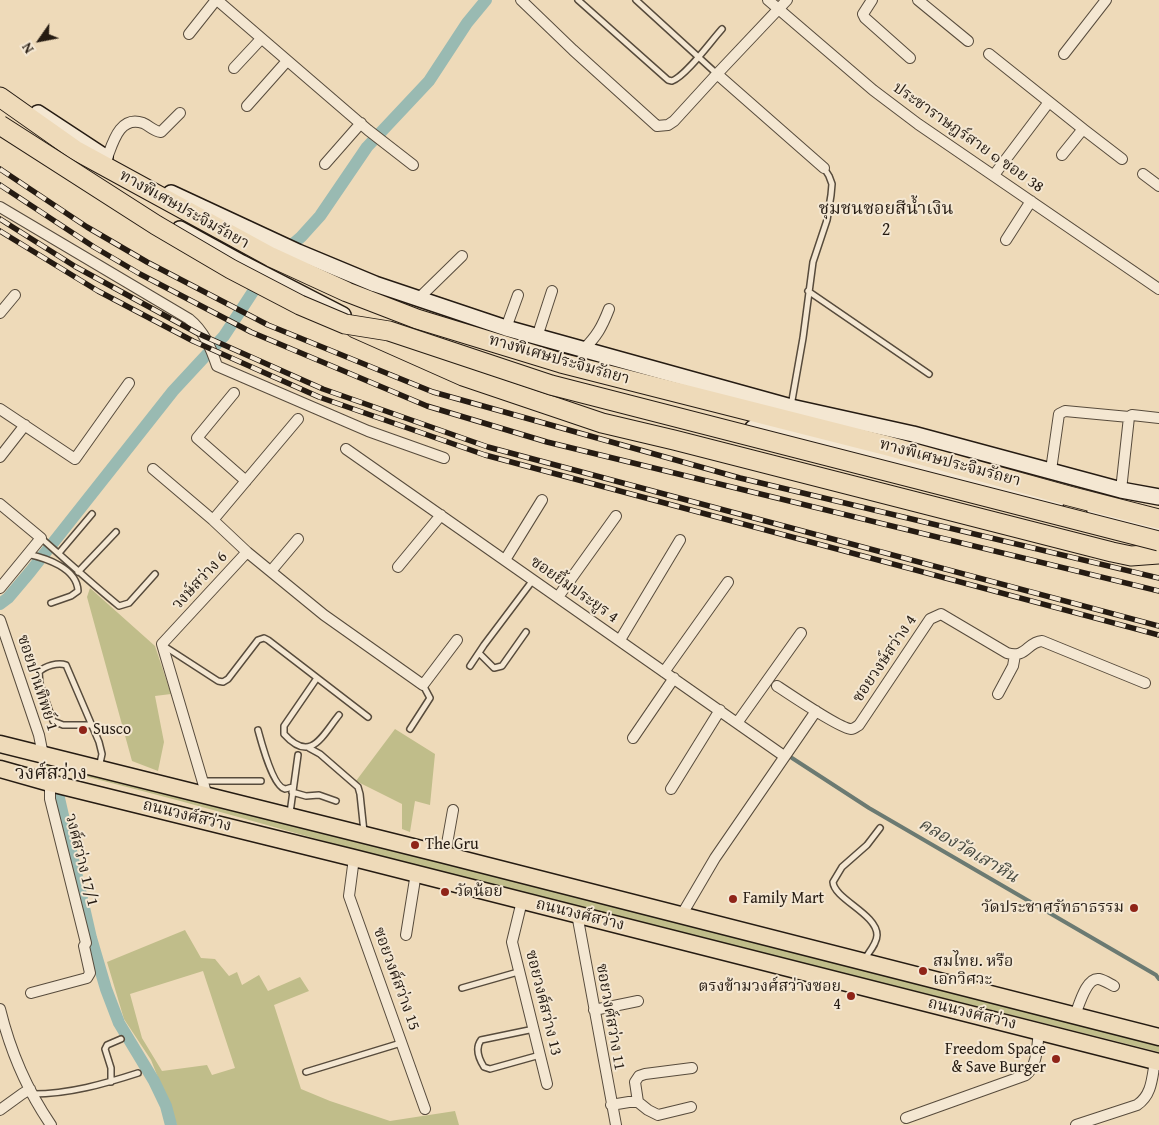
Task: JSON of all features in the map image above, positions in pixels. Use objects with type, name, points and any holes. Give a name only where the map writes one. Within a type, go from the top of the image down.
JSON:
[{"type":"highway","name":"ทางพิเศษประจิมรัถยา","points":[[0,97],[75,150],[262,252],[347,292],[417,319],[561,363],[888,446],[1069,496],[1159,518]]},
{"type":"highway","name":"ทางพิเศษประจิมรัถยา","points":[[0,125],[181,240],[300,305],[345,324],[389,331],[550,385],[1159,541]]},
{"type":"highway","points":[[345,324],[463,376],[602,423],[1112,552],[1132,556],[1159,554]]},
{"type":"highway","points":[[1006,489],[1159,546]]},
{"type":"main road","points":[[0,86],[80,141],[144,181],[320,262],[375,284],[506,328],[791,407],[913,434],[1122,490],[1159,497]]},
{"type":"main road","points":[[0,116],[69,163],[155,215],[355,321],[407,341],[551,380],[1006,489],[1159,529]]},
{"type":"main road","name":"ถนนวงศ์สว่าง","points":[[0,744],[99,769],[205,788],[290,816],[1159,1037]]},
{"type":"main road","name":"ถนนวงศ์สว่าง","points":[[0,769],[1157,1062]]},
{"type":"street","points":[[189,34],[216,0],[384,143],[413,165]]},
{"type":"street","points":[[521,0],[657,126],[668,125],[674,121],[786,0]]},
{"type":"street","name":"ประชาราษฎร์สาย ๑ ซอย 38","points":[[768,0],[873,90],[918,124],[1159,289]]},
{"type":"street","points":[[872,0],[863,14],[865,18],[910,58]]},
{"type":"street","points":[[918,0],[968,41]]},
{"type":"street","points":[[1064,54],[1106,0]]},
{"type":"street","points":[[234,68],[261,39]]},
{"type":"street","points":[[989,54],[1122,159]]},
{"type":"street","points":[[247,106],[287,61]]},
{"type":"street","points":[[717,74],[824,168]]},
{"type":"street","points":[[994,175],[1049,102]]},
{"type":"street","points":[[107,158],[115,137],[124,124],[136,122],[161,132],[180,113]]},
{"type":"street","points":[[325,164],[361,123]]},
{"type":"street","points":[[1062,155],[1083,129]]},
{"type":"street","points":[[1143,174],[1159,186]]},
{"type":"street","points":[[1006,240],[1031,200]]},
{"type":"street","points":[[0,207],[189,319],[200,328],[216,366],[368,432],[444,458]]},
{"type":"street","points":[[418,299],[462,256]]},
{"type":"street","points":[[537,336],[552,291]]},
{"type":"street","points":[[0,313],[15,295]]},
{"type":"street","points":[[506,328],[518,295]]},
{"type":"street","points":[[583,350],[600,330],[609,309]]},
{"type":"street","points":[[0,409],[74,459],[129,383]]},
{"type":"street","points":[[234,393],[197,438],[246,481]]},
{"type":"street","points":[[1051,470],[1059,414],[1065,411],[1159,418]]},
{"type":"street","points":[[1122,490],[1129,417]]},
{"type":"street","points":[[213,520],[298,420]]},
{"type":"street","points":[[0,457],[25,425]]},
{"type":"street","name":"ซอยยิ้มประยูร 4","points":[[346,449],[784,756]]},
{"type":"street","name":"วงษ์สว่าง 6","points":[[153,469],[247,552],[162,644]]},
{"type":"street","points":[[505,560],[542,500]]},
{"type":"street","points":[[0,504],[44,541],[0,588]]},
{"type":"street","points":[[398,567],[441,515]]},
{"type":"street","points":[[558,597],[616,516]]},
{"type":"street","points":[[271,571],[298,539]]},
{"type":"street","points":[[620,640],[680,540]]},
{"type":"street","points":[[247,552],[324,615],[423,685],[457,640]]},
{"type":"street","points":[[664,672],[728,582]]},
{"type":"street","name":"ซอยวงษ์สว่าง 4","points":[[777,686],[816,711],[851,729],[858,725],[930,620],[937,615],[941,614],[1007,653],[1015,655]]},
{"type":"street","name":"ซอยปานทิพย์ 1","points":[[0,620],[39,735],[43,755]]},
{"type":"street","points":[[737,723],[801,634]]},
{"type":"street","points":[[998,694],[1013,666],[1015,655],[1021,654],[1042,640],[1145,682]]},
{"type":"street","points":[[162,644],[205,788]]},
{"type":"street","points":[[632,738],[674,678]]},
{"type":"street","points":[[671,789],[720,710]]},
{"type":"street","points":[[681,916],[715,858],[816,711]]},
{"type":"street","name":"วงศ์สว่าง 17/1","points":[[31,993],[86,978],[90,972],[84,951],[86,943],[50,799],[50,783]]},
{"type":"street","points":[[445,855],[453,810]]},
{"type":"street","name":"ซอยวงศ์สว่าง 15","points":[[354,858],[349,896],[403,1042],[425,1109]]},
{"type":"street","points":[[406,935],[416,873]]},
{"type":"street","name":"ซอยวงศ์สว่าง 13","points":[[522,901],[512,942],[547,1084]]},
{"type":"street","name":"ซอยวงศ์สว่าง 11","points":[[576,914],[616,1125]]},
{"type":"street","points":[[1075,1015],[1086,987],[1091,981],[1098,979],[1114,986]]},
{"type":"street","points":[[594,1010],[638,1001]]},
{"type":"street","points":[[0,1009],[5,1044],[51,1125]]},
{"type":"street","points":[[906,1118],[1026,1075],[1032,1070],[1034,1064],[1039,1031]]},
{"type":"street","points":[[1076,1125],[1137,1105],[1145,1100],[1150,1091],[1157,1062]]},
{"type":"street","points":[[638,1102],[635,1082],[639,1076],[692,1068]]},
{"type":"street","points":[[0,1110],[22,1094],[32,1092]]},
{"type":"street","points":[[611,1105],[638,1102],[658,1115],[691,1107]]},
{"type":"lane","points":[[578,0],[668,80],[672,81],[677,79],[722,29]]},
{"type":"lane","points":[[636,0],[717,74]]},
{"type":"lane","points":[[791,407],[803,338],[813,262],[827,220],[831,195],[832,184],[824,168]]},
{"type":"lane","points":[[808,291],[929,374]]},
{"type":"lane","points":[[59,553],[92,514]]},
{"type":"lane","points":[[78,572],[116,532]]},
{"type":"lane","points":[[44,541],[119,606],[129,603],[155,574]]},
{"type":"lane","points":[[31,555],[46,559],[64,568],[78,584],[78,591],[71,596],[51,603]]},
{"type":"lane","points":[[470,666],[533,580]]},
{"type":"lane","points":[[478,653],[494,668],[502,666],[526,632]]},
{"type":"lane","points":[[162,644],[218,681],[223,682],[228,679],[258,640],[264,638],[368,717]]},
{"type":"lane","points":[[91,725],[63,725],[54,721],[40,684],[39,672],[43,668],[62,663],[66,665],[91,725],[102,754],[99,769]]},
{"type":"lane","points":[[318,678],[284,726],[284,734],[293,744],[309,748],[320,754],[358,787],[364,835]]},
{"type":"lane","points":[[410,729],[430,698],[423,685]]},
{"type":"lane","points":[[309,748],[315,744],[339,714]]},
{"type":"lane","points":[[258,730],[276,780],[281,787],[293,789],[306,796],[319,795],[336,801]]},
{"type":"lane","points":[[290,816],[298,756]]},
{"type":"lane","points":[[205,788],[261,781]]},
{"type":"lane","points":[[862,961],[873,947],[877,937],[876,928],[862,911],[836,891],[833,882],[842,867],[867,845],[880,828]]},
{"type":"lane","points":[[462,988],[518,972]]},
{"type":"lane","points":[[534,1029],[481,1040],[478,1043],[480,1060],[484,1067],[490,1068],[541,1054]]},
{"type":"lane","points":[[111,1082],[111,1068],[105,1050],[107,1045],[121,1040]]},
{"type":"lane","points":[[306,1072],[403,1042]]},
{"type":"lane","points":[[32,1092],[56,1094],[111,1082],[138,1073]]},
{"type":"shaded area","points":[[90,588],[155,646],[171,694],[155,696],[164,742],[158,771],[132,761],[87,597]]},
{"type":"shaded area","points":[[395,729],[435,754],[430,805],[415,801],[410,832],[402,829],[402,804],[356,781]]},
{"type":"shaded area","points":[[46,764],[1159,1044],[1159,1052],[403,862],[135,789],[45,767]]},
{"type":"shaded area","points":[[185,930],[201,958],[215,959],[229,976],[237,972],[242,985],[259,975],[268,991],[300,977],[309,991],[274,1005],[301,1089],[390,1121],[455,1111],[459,1125],[177,1125],[151,1060],[124,1019],[107,962]],"holes":[[[203,971],[235,1068],[212,1075],[207,1065],[162,1071],[142,1038],[130,994]]]},
{"type":"waterway","points":[[0,604],[8,598],[30,572],[173,391],[224,336],[273,261],[301,237],[320,216],[367,147],[429,81],[467,23],[486,0]]},
{"type":"waterway","name":"คลองวัดเสาหิน","points":[[792,758],[869,808],[1156,975],[1159,979]]},
{"type":"waterway","points":[[59,798],[91,938],[106,989],[119,1023],[154,1081],[166,1106],[171,1125]]},
{"type":"railway","points":[[0,169],[87,227],[147,262],[268,325],[433,392],[740,478],[1159,578]]},
{"type":"railway","points":[[0,185],[94,247],[140,274],[251,332],[427,406],[547,442],[1159,591]]},
{"type":"railway","points":[[0,219],[76,267],[197,333],[323,389],[488,447],[1159,626]]},
{"type":"railway","points":[[0,231],[98,291],[193,341],[319,397],[485,455],[1159,635]]},
{"type":"place","name":"Susco","points":[[83,730]]},
{"type":"place","name":"The Gru","points":[[415,845]]},
{"type":"place","name":"วัดน้อย","points":[[445,892]]},
{"type":"place","name":"Family Mart","points":[[733,899]]},
{"type":"place","name":"วัดประชาศรัทธาธรรม","points":[[1134,908]]},
{"type":"place","name":"สมไทย. หรือ เอกวิศวะ","points":[[923,971]]},
{"type":"place","name":"ตรงข้ามวงศ์สว่างซอย 4","points":[[851,996]]},
{"type":"place","name":"Freedom Space & Save Burger","points":[[1056,1059]]},
{"type":"district","name":"ชุมชนซอยสีน้ำเงิน 2","points":[[886,219]]},
{"type":"district","name":"วงศ์สว่าง","points":[[51,774]]}]
